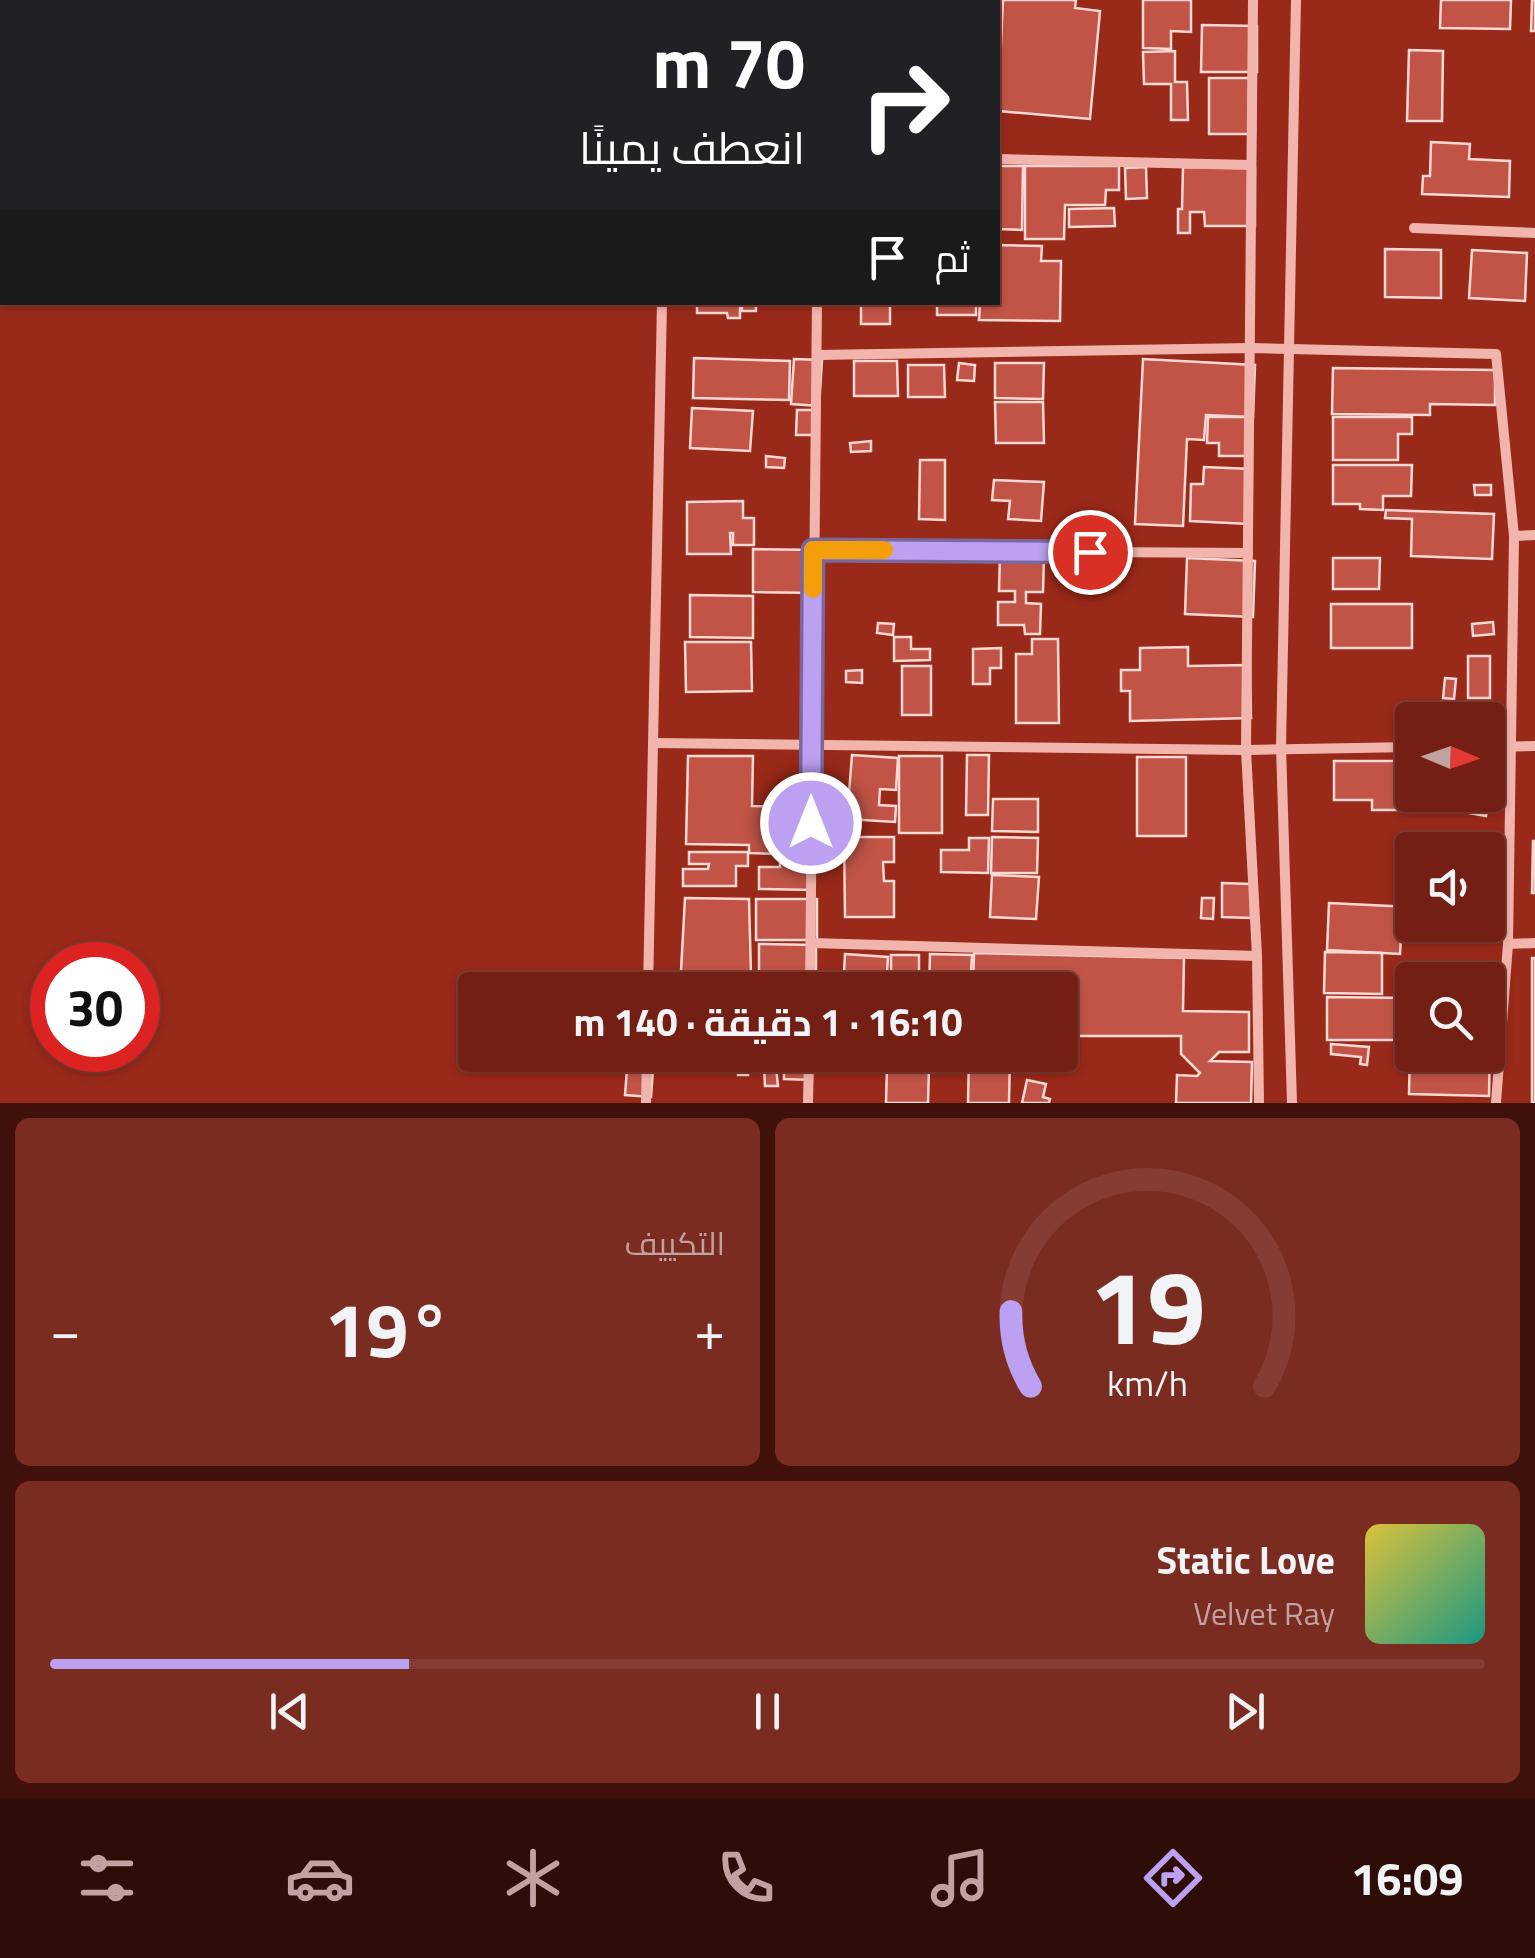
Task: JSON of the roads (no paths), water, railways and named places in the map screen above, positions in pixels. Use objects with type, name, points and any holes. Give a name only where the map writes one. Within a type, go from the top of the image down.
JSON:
[{"type":"street","points":[[1253,0],[1246,750],[1257,956],[1259,1103]]},
{"type":"street","points":[[1292,1103],[1282,748],[1296,0]]},
{"type":"street","points":[[1000,159],[1250,165]]},
{"type":"street","points":[[1414,228],[1535,233]]},
{"type":"street","points":[[648,972],[662,305]]},
{"type":"street","points":[[810,972],[817,305]]},
{"type":"street","points":[[817,355],[1250,348],[1496,354],[1514,536],[1508,944],[1496,1103]]},
{"type":"street","points":[[1514,536],[1535,534]]},
{"type":"street","points":[[813,550],[1248,553]]},
{"type":"street","points":[[654,743],[1246,750],[1395,747]]},
{"type":"street","points":[[1505,746],[1535,746]]},
{"type":"street","points":[[811,943],[1257,956]]},
{"type":"street","points":[[1508,944],[1535,944]]},
{"type":"street","points":[[646,1103],[647,1072]]},
{"type":"street","points":[[808,1103],[809,1072]]}]
